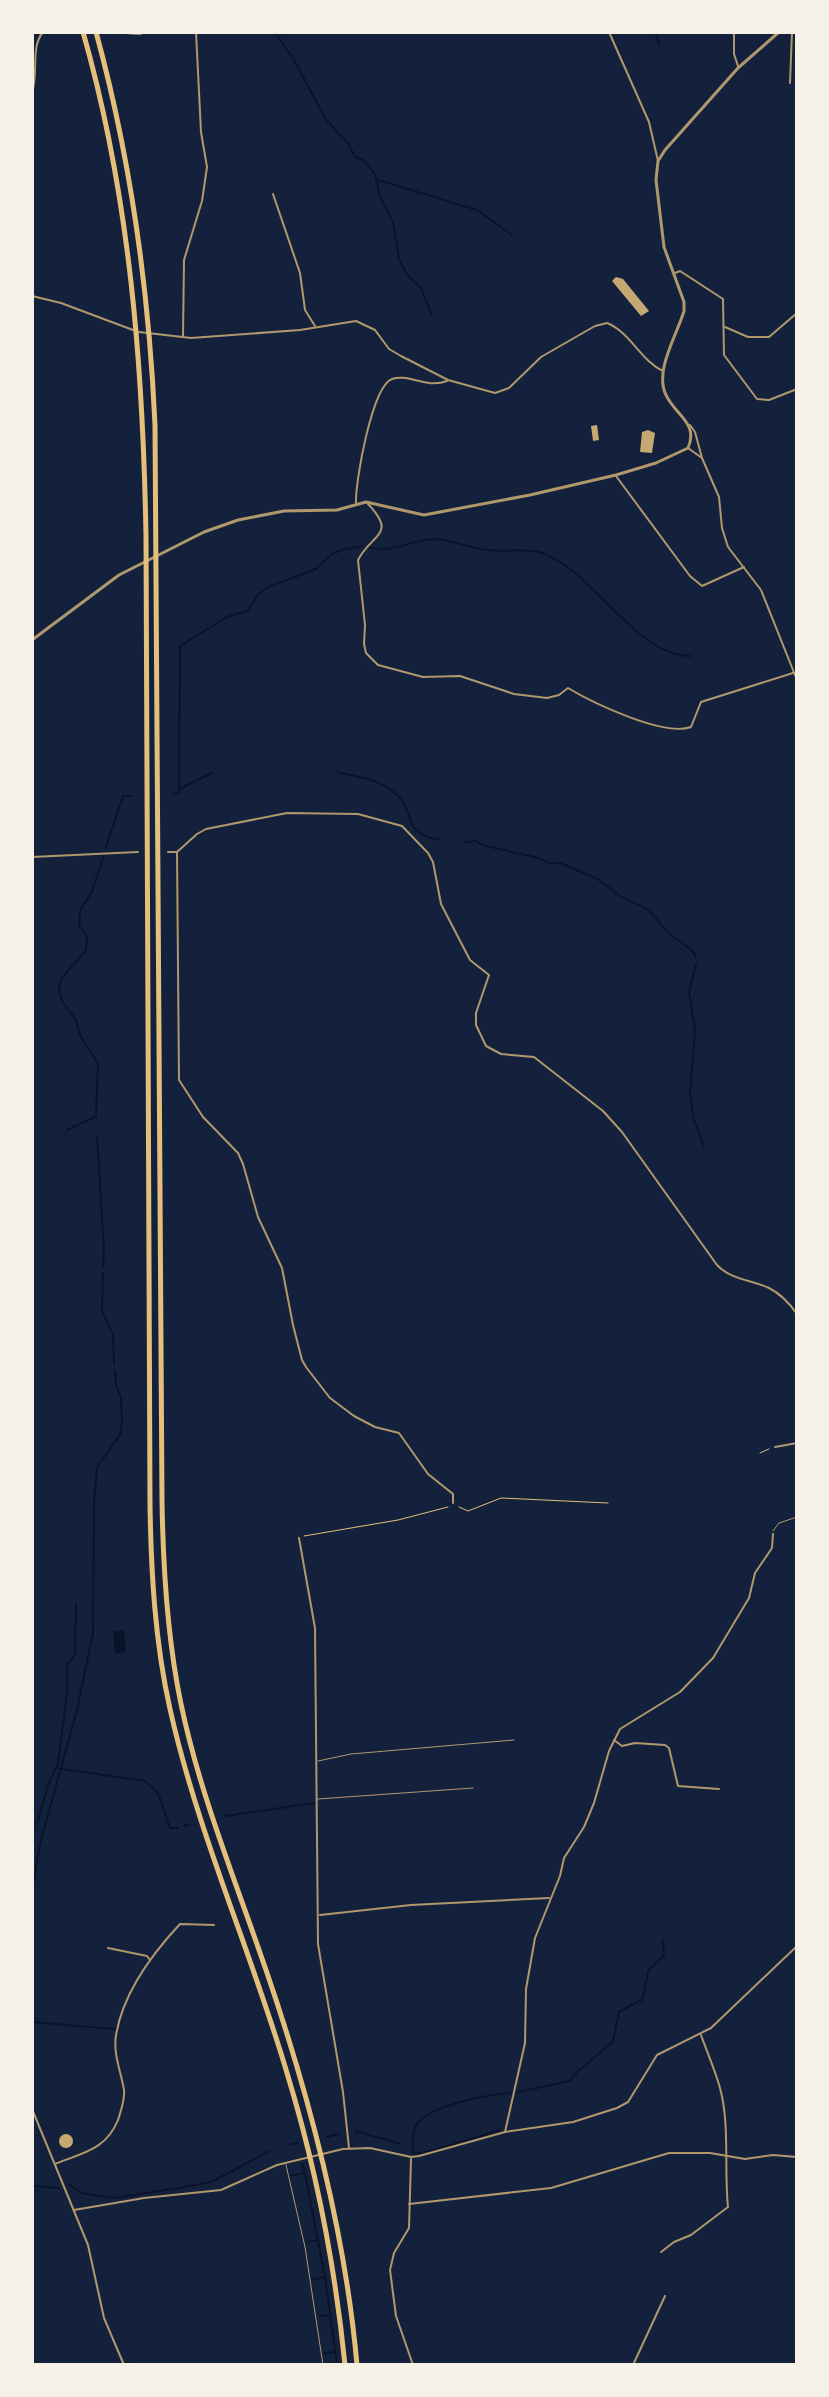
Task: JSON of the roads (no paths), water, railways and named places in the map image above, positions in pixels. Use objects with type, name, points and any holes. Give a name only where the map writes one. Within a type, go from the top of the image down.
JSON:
[{"type":"highway","points":[[83,32],[105,118],[122,207],[136,318],[142,402],[146,536],[150,1489],[158,1636],[170,1708],[185,1768],[280,2048],[303,2129],[327,2237],[345,2365]]},
{"type":"highway","points":[[96,32],[119,129],[136,226],[146,300],[154,411],[158,578],[162,1500],[169,1633],[181,1706],[200,1777],[281,2014],[316,2133],[340,2242],[357,2365]]},
{"type":"street","points":[[32,92],[37,80],[36,43],[43,32]]},
{"type":"street","points":[[112,32],[147,32]]},
{"type":"street","points":[[183,338],[184,260],[202,201],[207,167],[201,132],[196,32]]},
{"type":"street","points":[[609,32],[649,122],[658,161],[656,180],[662,234],[684,302],[684,311],[663,372],[663,387],[666,396],[695,432],[702,458],[719,497],[725,538],[734,557],[757,582],[766,599],[797,680]]},
{"type":"street","points":[[734,32],[734,54],[738,68]]},
{"type":"street","points":[[658,161],[738,68],[779,32]]},
{"type":"street","points":[[790,83],[792,32]]},
{"type":"street","points":[[273,194],[300,273],[305,310],[315,327]]},
{"type":"street","points":[[674,273],[680,271],[723,299],[723,349],[726,361],[742,376],[757,399],[769,400],[797,389]]},
{"type":"street","points":[[32,296],[61,303],[144,333],[183,338],[315,327],[349,320],[363,322],[375,330],[392,351],[448,380],[489,392],[501,392],[541,357],[595,326],[607,323],[621,332],[654,367],[663,372]]},
{"type":"street","points":[[723,327],[748,337],[769,337],[797,313]]},
{"type":"street","points":[[356,504],[355,491],[360,479],[365,437],[386,382],[398,378],[427,384],[448,380]]},
{"type":"street","points":[[32,640],[95,591],[129,570],[204,532],[251,516],[284,511],[337,510],[366,502],[424,515],[530,495],[656,463],[688,448],[692,434],[690,425]]},
{"type":"street","points":[[688,448],[702,458]]},
{"type":"street","points":[[616,475],[690,576],[702,586],[744,567]]},
{"type":"street","points":[[366,502],[379,515],[383,525],[380,534],[362,551],[358,560],[364,644],[366,653],[378,665],[423,677],[460,676],[514,694],[547,698],[559,695],[568,688],[596,705],[664,729],[688,728],[697,719],[701,702],[793,673]]},
{"type":"street","points":[[168,852],[177,852],[201,831],[276,814],[358,814],[402,826],[433,862],[441,904],[470,960],[489,975],[476,1013],[476,1025],[486,1046],[501,1054],[534,1057],[603,1111],[622,1132],[717,1265],[740,1279],[770,1288],[788,1302],[797,1314]]},
{"type":"street","points":[[32,857],[138,852]]},
{"type":"street","points":[[177,852],[179,1080],[203,1117],[238,1153],[243,1164],[258,1217],[282,1268],[302,1360],[334,1401],[364,1422],[403,1436],[428,1474],[453,1494],[453,1503]]},
{"type":"street","points":[[775,1447],[797,1443]]},
{"type":"street","points":[[505,2132],[525,2043],[526,1989],[535,1938],[564,1858],[584,1827],[594,1803],[614,1740],[620,1729],[680,1692],[713,1658],[749,1598],[755,1573],[772,1548],[773,1534]]},
{"type":"street","points":[[299,1538],[315,1628],[318,1944],[343,2092],[349,2148]]},
{"type":"street","points":[[614,1740],[622,1746],[635,1743],[665,1745],[669,1748],[678,1786],[719,1789]]},
{"type":"street","points":[[319,1915],[411,1905],[551,1898]]},
{"type":"street","points":[[55,2164],[102,2145],[113,2133],[124,2096],[116,2058],[119,2023],[133,1987],[180,1924],[214,1925]]},
{"type":"street","points":[[74,2210],[144,2198],[221,2190],[285,2163],[349,2148],[381,2149],[411,2157],[505,2132],[563,2125],[617,2108],[628,2102],[657,2055],[721,2020],[797,1946]]},
{"type":"street","points":[[108,1948],[147,1956],[151,1960]]},
{"type":"street","points":[[661,2252],[691,2235],[728,2207],[728,2155],[721,2090],[700,2034]]},
{"type":"street","points":[[32,2109],[91,2254],[104,2318],[124,2365]]},
{"type":"street","points":[[409,2204],[551,2188],[669,2153],[728,2155],[745,2159],[773,2155],[797,2157]]},
{"type":"street","points":[[411,2157],[409,2228],[394,2253],[390,2270],[396,2316],[413,2365]]},
{"type":"street","points":[[633,2365],[665,2296]]},
{"type":"lane","points":[[773,1534],[775,1525],[797,1517]]},
{"type":"lane","points":[[318,1761],[351,1754],[514,1740]]},
{"type":"lane","points":[[318,1799],[473,1788]]},
{"type":"lane","points":[[285,2163],[305,2247],[323,2365]]},
{"type":"water","points":[[124,1630],[126,1652],[115,1654],[113,1631]]},
{"type":"waterway","points":[[275,32],[325,118],[349,145],[355,157],[363,160],[375,174],[380,197],[393,222],[399,259],[407,275],[421,288],[432,316]]},
{"type":"waterway","points":[[656,32],[659,45]]},
{"type":"waterway","points":[[378,180],[477,210],[512,235]]},
{"type":"waterway","points":[[385,549],[433,539],[487,550],[542,553],[579,577],[651,642],[671,652],[691,656]]},
{"type":"waterway","points":[[174,794],[179,793],[180,646],[227,617],[247,611],[268,587],[316,569],[332,554],[362,546]]},
{"type":"waterway","points":[[370,548],[382,549]]},
{"type":"waterway","points":[[338,772],[384,785],[404,803],[414,827],[427,837],[439,840]]},
{"type":"waterway","points":[[181,788],[212,773]]},
{"type":"waterway","points":[[106,847],[123,796],[131,796]]},
{"type":"waterway","points":[[466,842],[476,841],[549,863],[561,863],[599,880],[620,896],[649,910],[668,933],[693,951],[696,958]]},
{"type":"waterway","points":[[96,1118],[98,1064],[80,1035],[76,1020],[62,1001],[59,990],[61,979],[86,950],[87,937],[79,925],[80,911],[92,891],[104,855]]},
{"type":"waterway","points":[[696,965],[689,992],[695,1030],[690,1094],[694,1120],[704,1146]]},
{"type":"waterway","points":[[67,1130],[95,1117]]},
{"type":"waterway","points":[[97,1136],[103,1267]]},
{"type":"waterway","points":[[103,1273],[102,1311],[113,1334],[114,1364]]},
{"type":"waterway","points":[[32,1891],[40,1844],[77,1710],[93,1633],[97,1467],[120,1435],[122,1422],[115,1371]]},
{"type":"waterway","points":[[32,1827],[38,1821],[58,1763],[67,1694],[67,1665],[75,1654],[76,1604]]},
{"type":"waterway","points":[[56,1768],[145,1781],[158,1793],[170,1828],[178,1828]]},
{"type":"waterway","points":[[225,1816],[315,1803]]},
{"type":"waterway","points":[[184,1826],[189,1825]]},
{"type":"waterway","points":[[518,2092],[570,2081],[613,2042],[619,2012],[643,1999],[648,1971],[664,1955],[663,1939]]},
{"type":"waterway","points":[[32,2022],[115,2029]]},
{"type":"waterway","points":[[500,2130],[414,2154],[414,2130],[425,2117],[461,2102],[510,2093]]},
{"type":"waterway","points":[[355,2131],[401,2144]]},
{"type":"waterway","points":[[327,2137],[338,2134]]},
{"type":"waterway","points":[[288,2145],[298,2143]]},
{"type":"waterway","points":[[69,2184],[81,2193],[114,2198],[179,2188],[211,2182],[270,2151]]},
{"type":"waterway","points":[[303,2164],[325,2277],[337,2365]]},
{"type":"waterway","points":[[289,2176],[304,2173]]},
{"type":"waterway","points":[[32,2186],[59,2188]]},
{"type":"waterway","points":[[308,2242],[319,2240]]},
{"type":"waterway","points":[[314,2279],[325,2277]]},
{"type":"waterway","points":[[320,2316],[331,2315]]},
{"type":"waterway","points":[[324,2353],[335,2352]]}]
